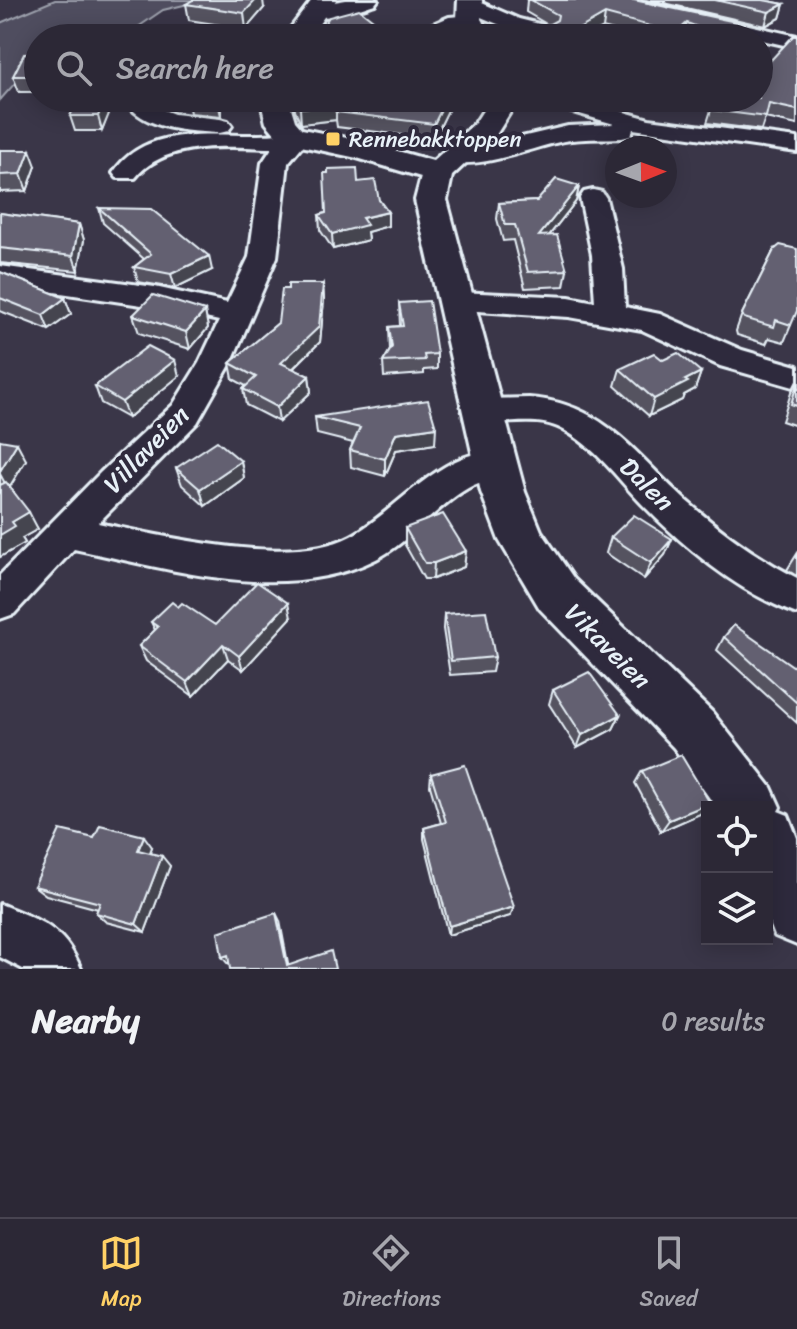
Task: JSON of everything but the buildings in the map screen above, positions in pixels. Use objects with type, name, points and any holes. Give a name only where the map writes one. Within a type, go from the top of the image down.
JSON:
[{"type":"main road","points":[[306,24],[320,5]]},
{"type":"main road","points":[[286,126],[362,150],[446,164],[499,112]]},
{"type":"main road","name":"Vikaveien","points":[[446,164],[434,181],[431,200],[503,492],[522,540],[557,594],[693,730],[746,801]]},
{"type":"main road","points":[[773,852],[797,914]]},
{"type":"street","points":[[320,5],[333,10],[368,0]]},
{"type":"street","points":[[610,0],[720,24]]},
{"type":"street","points":[[449,24],[472,15],[516,24]]},
{"type":"street","points":[[686,16],[695,24]]},
{"type":"street","points":[[773,36],[797,42]]},
{"type":"street","points":[[773,50],[797,54]]},
{"type":"street","points":[[145,112],[182,122],[236,127],[286,126]]},
{"type":"street","points":[[598,112],[647,126],[797,145]]},
{"type":"street","points":[[126,173],[130,164],[141,155],[166,147],[264,140],[286,126]]},
{"type":"street","name":"Villaveien","points":[[0,602],[114,482],[185,414],[215,363],[263,257],[275,163],[286,126]]},
{"type":"street","points":[[446,164],[568,133],[647,126]]},
{"type":"street","points":[[593,198],[609,267],[612,291],[609,313]]},
{"type":"street","points":[[0,275],[155,297],[238,315]]},
{"type":"street","points":[[458,302],[569,307],[649,321],[731,358],[797,377]]},
{"type":"street","name":"Dalen","points":[[483,411],[537,411],[571,418],[600,437],[664,502],[709,542],[765,581],[797,597]]},
{"type":"street","points":[[67,532],[215,560],[273,565],[332,562],[364,547],[412,513],[447,482],[475,467],[496,465]]},
{"type":"street","points":[[0,930],[41,950],[55,969]]},
{"type":"shaded area","points":[[55,0],[205,0],[163,10],[142,24],[24,24],[24,79],[16,82],[0,100],[0,23]]},
{"type":"place","name":"Rennebakktoppen","points":[[333,139]]}]
